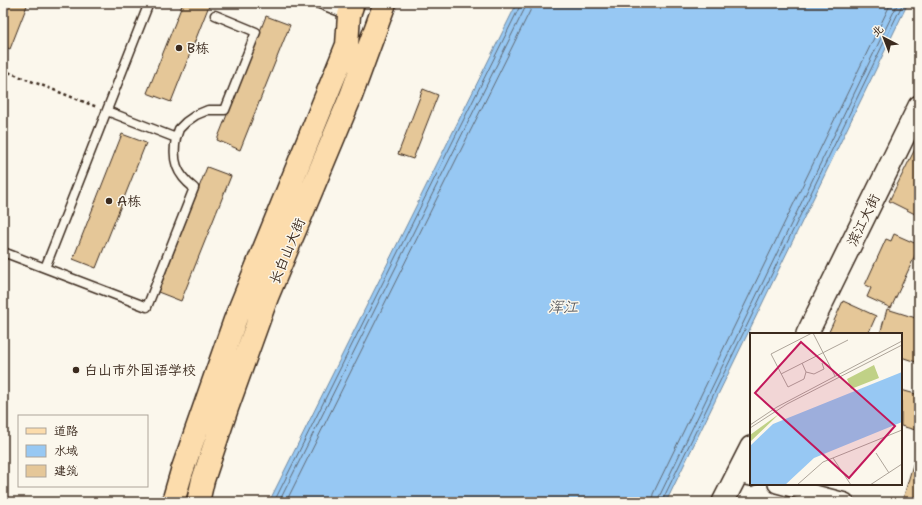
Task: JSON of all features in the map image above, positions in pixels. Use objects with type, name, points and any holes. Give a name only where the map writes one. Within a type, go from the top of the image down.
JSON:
[{"type":"main road","name":"长白山大街","points":[[198,502],[203,480],[227,408],[268,297],[351,96],[385,3]]},
{"type":"main road","name":"长白山大街","points":[[173,502],[182,470],[235,320],[347,45],[351,9]]},
{"type":"street","name":"滨江大街","points":[[807,333],[919,106]]},
{"type":"street","points":[[723,502],[744,475],[750,451]]},
{"type":"street","points":[[781,485],[845,502]]},
{"type":"lane","points":[[45,268],[150,3]]},
{"type":"lane","points":[[317,3],[351,9]]},
{"type":"lane","points":[[3,252],[147,307],[194,188],[184,180],[174,157],[176,138],[179,129],[196,115],[208,110],[225,110],[256,32],[214,15]]},
{"type":"lane","points":[[107,111],[176,138]]},
{"type":"path","points":[[3,70],[107,111]]},
{"type":"water","name":"浑江","points":[[517,3],[908,3],[666,502],[269,502]]},
{"type":"building","points":[[3,3],[28,3],[10,49],[3,46]]},
{"type":"building","name":"B栋","points":[[183,3],[210,3],[171,102],[147,93]]},
{"type":"building","points":[[266,16],[290,25],[240,150],[217,140]]},
{"type":"building","points":[[423,89],[438,95],[413,159],[398,154]]},
{"type":"building","name":"A栋","points":[[122,134],[146,143],[96,268],[73,259]]},
{"type":"building","points":[[919,141],[919,216],[889,201]]},
{"type":"building","points":[[207,167],[231,176],[181,301],[158,292]]},
{"type":"building","points":[[894,234],[919,245],[919,247],[891,308],[867,297],[871,288],[865,285],[886,239],[891,241]]},
{"type":"building","points":[[843,301],[876,316],[868,333],[828,333]]},
{"type":"building","points":[[887,309],[919,319],[919,363],[902,357],[902,333],[880,333]]},
{"type":"building","points":[[902,390],[919,395],[919,431],[902,426]]},
{"type":"building","points":[[919,444],[919,502],[913,502],[903,499]]},
{"type":"place","name":"B栋","points":[[179,48]]},
{"type":"place","name":"A栋","points":[[109,201]]},
{"type":"place","name":"白山市外国语学校","points":[[76,370]]}]
